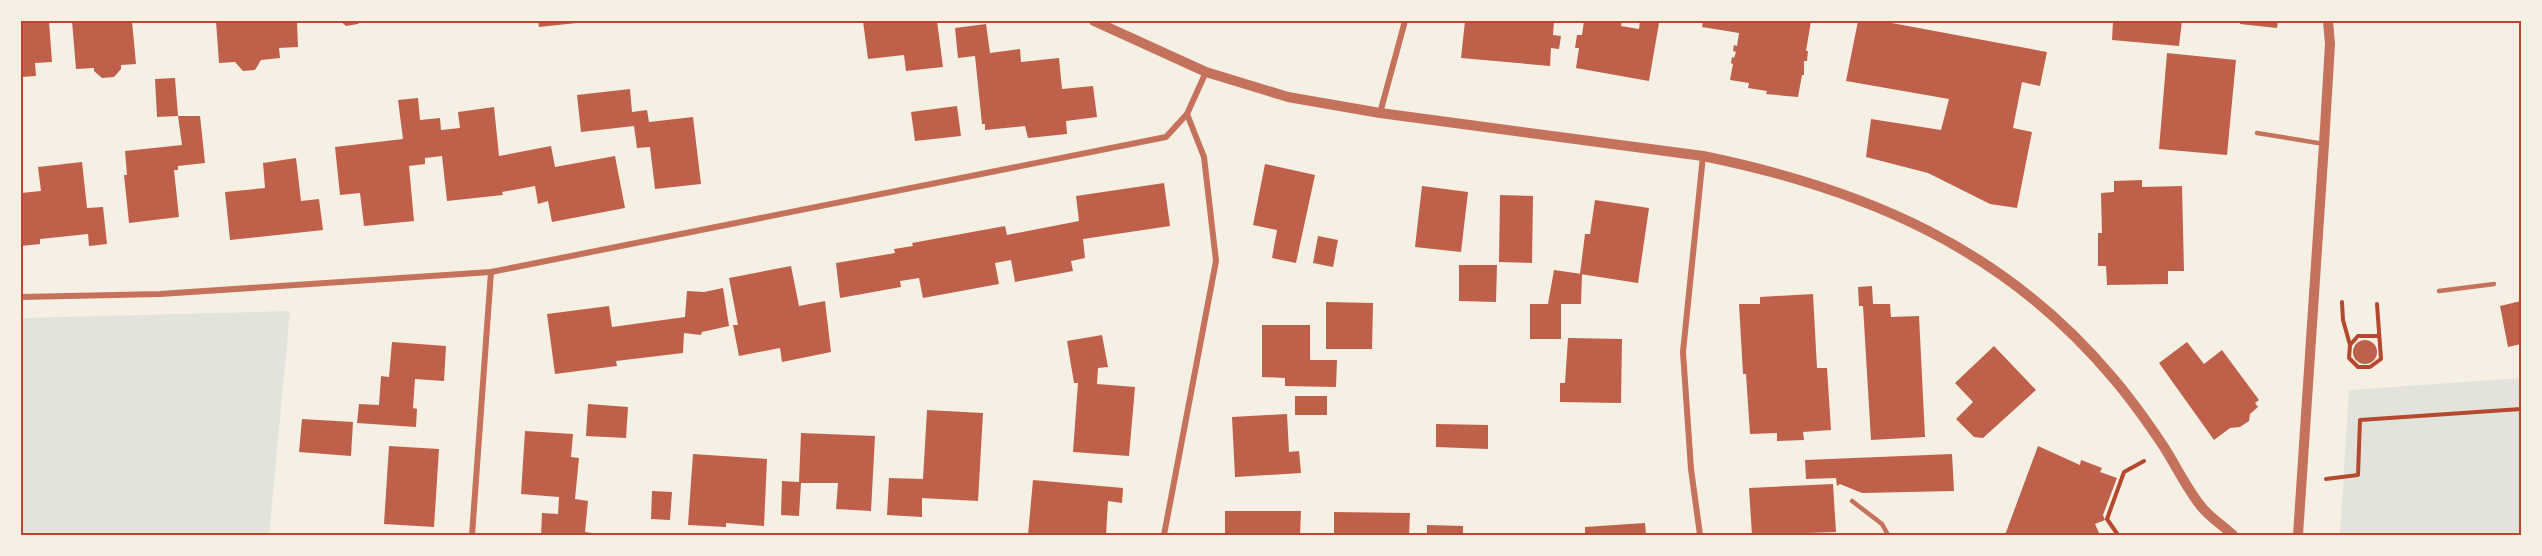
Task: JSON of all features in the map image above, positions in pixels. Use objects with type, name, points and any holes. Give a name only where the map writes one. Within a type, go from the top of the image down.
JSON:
[{"type":"street","points":[[1094,21],[1206,72],[1288,97],[1380,113],[1703,156],[1793,176],[1880,208],[1941,236],[2024,291],[2058,318],[2113,378],[2162,444],[2201,506],[2233,535]]},
{"type":"street","points":[[1380,113],[1405,21]]},
{"type":"street","points":[[2298,535],[2330,44],[2328,21]]},
{"type":"street","points":[[21,297],[160,294],[491,272],[1167,137],[1188,114],[1206,72]]},
{"type":"street","points":[[1164,535],[1216,261],[1204,157],[1188,114]]},
{"type":"street","points":[[1700,535],[1691,469],[1683,352],[1703,156]]},
{"type":"street","points":[[472,535],[491,272]]},
{"type":"lane","points":[[2257,133],[2324,144]]},
{"type":"lane","points":[[2439,291],[2494,284]]},
{"type":"lane","points":[[1851,501],[1882,525],[1888,535]]},
{"type":"path","points":[[2342,302],[2343,320],[2350,345],[2349,358],[2358,367],[2370,367],[2381,359],[2377,304]]},
{"type":"path","points":[[2350,345],[2358,336],[2379,336]]},
{"type":"path","points":[[2303,481],[2358,475],[2360,420],[2521,409]]},
{"type":"path","points":[[2118,535],[2107,519],[2124,472],[2140,464]]},
{"type":"shaded area","points":[[290,311],[269,535],[21,535],[21,318]]},
{"type":"shaded area","points":[[2521,378],[2521,535],[2340,535],[2349,390]]},
{"type":"building","points":[[21,21],[31,21],[31,23],[49,21],[52,62],[35,63],[36,76],[21,77]]},
{"type":"building","points":[[72,21],[132,21],[136,64],[121,65],[121,69],[114,77],[102,78],[94,71],[94,68],[76,69]]},
{"type":"building","points":[[216,21],[297,21],[298,47],[279,48],[280,58],[261,60],[255,70],[243,71],[235,62],[219,63]]},
{"type":"building","points":[[340,21],[361,21],[358,24],[346,26]]},
{"type":"building","points":[[538,21],[577,21],[577,23],[539,27]]},
{"type":"building","points":[[863,21],[937,21],[943,67],[906,71],[904,55],[868,59]]},
{"type":"building","points":[[1465,21],[1554,21],[1553,35],[1561,36],[1559,49],[1551,48],[1550,66],[1461,58]]},
{"type":"building","points":[[1584,21],[1622,21],[1621,26],[1639,29],[1640,21],[1659,23],[1649,81],[1576,68],[1579,48],[1575,48],[1577,35],[1582,35]]},
{"type":"building","points":[[1703,21],[1811,21],[1806,51],[1808,51],[1807,61],[1804,61],[1804,75],[1802,75],[1798,97],[1766,94],[1767,91],[1748,88],[1749,83],[1730,80],[1732,57],[1734,58],[1736,52],[1733,51],[1734,45],[1737,46],[1739,33],[1702,27]]},
{"type":"building","points":[[1858,21],[1881,21],[2047,52],[2040,86],[2022,82],[2013,128],[2032,132],[2017,208],[1990,204],[1928,173],[1866,157],[1871,119],[1941,130],[1949,99],[1846,81]]},
{"type":"building","points":[[2113,21],[2182,21],[2179,46],[2112,40]]},
{"type":"building","points":[[2240,21],[2278,21],[2277,28],[2240,24]]},
{"type":"building","points":[[986,24],[990,53],[1020,49],[1021,62],[1059,58],[1062,89],[1093,86],[1097,117],[1066,121],[1067,134],[1028,138],[1025,126],[985,130],[985,124],[982,124],[975,56],[958,58],[955,28]]},
{"type":"building","points":[[2167,53],[2236,60],[2227,155],[2159,149]]},
{"type":"building","points":[[175,78],[178,116],[157,117],[155,79]]},
{"type":"building","points":[[630,89],[632,112],[647,110],[649,122],[693,117],[701,184],[655,189],[650,147],[637,148],[634,126],[581,132],[577,95]]},
{"type":"building","points":[[418,98],[420,120],[440,118],[441,130],[460,128],[458,112],[494,107],[499,156],[551,146],[555,167],[615,156],[625,208],[552,222],[548,201],[538,204],[535,186],[502,192],[503,195],[447,201],[442,156],[425,158],[425,164],[409,166],[414,221],[364,226],[360,193],[340,195],[335,147],[403,139],[398,100]]},
{"type":"building","points":[[957,106],[961,136],[915,141],[911,112]]},
{"type":"building","points":[[178,116],[200,116],[205,163],[178,166],[178,170],[174,170],[179,217],[129,223],[124,175],[127,175],[125,151],[182,145]]},
{"type":"building","points":[[296,158],[301,201],[319,199],[323,230],[230,240],[225,192],[265,188],[263,163]]},
{"type":"building","points":[[82,162],[87,208],[103,207],[107,244],[89,246],[88,234],[40,239],[40,244],[21,246],[21,193],[41,191],[38,167]]},
{"type":"building","points":[[1265,164],[1315,175],[1296,263],[1272,258],[1277,230],[1253,225]]},
{"type":"building","points":[[2142,180],[2142,187],[2182,186],[2184,271],[2168,271],[2168,284],[2107,285],[2106,266],[2098,266],[2098,233],[2102,233],[2101,193],[2114,192],[2114,181]]},
{"type":"building","points":[[1164,183],[1170,226],[1083,239],[1085,258],[1071,261],[1073,271],[1015,282],[1011,260],[995,263],[999,284],[923,298],[919,278],[900,281],[901,287],[840,298],[836,263],[895,253],[894,249],[913,246],[912,243],[1005,226],[1007,235],[1079,221],[1076,196]]},
{"type":"building","points":[[1422,186],[1468,192],[1461,252],[1415,247]]},
{"type":"building","points":[[1500,195],[1533,196],[1532,263],[1499,262]]},
{"type":"building","points":[[1595,200],[1649,208],[1638,283],[1580,274],[1585,234],[1590,234]]},
{"type":"building","points":[[1318,236],[1338,240],[1333,267],[1313,263]]},
{"type":"building","points":[[1459,265],[1497,265],[1496,302],[1459,301]]},
{"type":"building","points":[[791,266],[799,306],[825,301],[831,352],[782,362],[780,348],[739,356],[733,325],[738,325],[729,278]]},
{"type":"building","points":[[1554,270],[1582,274],[1581,304],[1561,304],[1561,339],[1530,339],[1530,304],[1548,304]]},
{"type":"building","points":[[1872,286],[1873,304],[1890,304],[1891,317],[1919,316],[1925,437],[1871,440],[1863,306],[1859,306],[1858,287]]},
{"type":"building","points":[[723,288],[729,326],[702,332],[701,335],[684,333],[683,353],[616,361],[617,366],[555,374],[547,314],[609,306],[612,327],[685,317],[687,291],[704,292]]},
{"type":"building","points":[[1813,294],[1817,368],[1827,368],[1831,430],[1803,432],[1804,440],[1777,441],[1777,433],[1750,434],[1746,374],[1743,374],[1739,304],[1760,304],[1760,297]]},
{"type":"building","points":[[2521,301],[2521,344],[2508,347],[2500,306]]},
{"type":"building","points":[[1326,302],[1373,303],[1372,349],[1326,349]]},
{"type":"building","points":[[1262,325],[1310,325],[1310,360],[1337,360],[1336,387],[1285,386],[1285,378],[1262,377]]},
{"type":"building","points":[[1102,335],[1108,367],[1098,368],[1097,384],[1135,387],[1129,456],[1073,452],[1078,383],[1074,383],[1067,341]]},
{"type":"building","points":[[1568,338],[1622,339],[1621,403],[1560,402],[1560,383],[1565,383]]},
{"type":"building","points":[[2365,340],[2373,344],[2377,352],[2373,360],[2365,364],[2357,360],[2353,352],[2357,344]]},
{"type":"building","points":[[392,342],[446,346],[444,381],[415,379],[413,408],[417,409],[416,427],[357,423],[359,404],[379,405],[381,376],[389,377]]},
{"type":"building","points":[[2187,342],[2204,364],[2222,350],[2259,400],[2255,403],[2258,407],[2250,414],[2249,421],[2240,427],[2230,428],[2214,440],[2159,363]]},
{"type":"building","points":[[1994,346],[2036,390],[1983,438],[1974,437],[1956,419],[1973,402],[1955,383]]},
{"type":"building","points":[[1295,396],[1327,396],[1327,415],[1295,415]]},
{"type":"building","points":[[588,404],[628,407],[626,438],[586,436]]},
{"type":"building","points":[[927,410],[983,413],[978,501],[922,498],[922,517],[887,515],[889,478],[923,479]]},
{"type":"building","points":[[1287,414],[1289,452],[1299,451],[1301,473],[1235,477],[1232,417]]},
{"type":"building","points":[[302,419],[353,422],[351,456],[299,452]]},
{"type":"building","points":[[1436,424],[1488,425],[1488,449],[1436,447]]},
{"type":"building","points":[[525,431],[573,434],[571,457],[579,458],[575,499],[588,501],[585,532],[607,535],[541,535],[542,513],[558,514],[559,497],[521,494]]},
{"type":"building","points":[[801,433],[875,436],[871,511],[836,509],[838,483],[801,483],[799,516],[781,515],[782,481],[799,482]]},
{"type":"building","points":[[389,446],[439,449],[434,527],[384,524]]},
{"type":"building","points":[[2038,446],[2080,465],[2081,460],[2102,468],[2100,472],[2117,478],[2103,515],[2105,520],[2095,524],[2100,535],[2005,535]]},
{"type":"building","points":[[693,454],[767,459],[764,526],[726,523],[726,527],[688,525]]},
{"type":"building","points":[[1952,454],[1954,491],[1862,493],[1840,484],[1837,486],[1836,478],[1806,479],[1805,460]]},
{"type":"building","points":[[1033,480],[1123,488],[1122,503],[1108,501],[1106,535],[1028,535]]},
{"type":"building","points":[[1833,484],[1836,532],[1752,535],[1749,488]]},
{"type":"building","points":[[652,491],[672,492],[670,520],[651,519]]},
{"type":"building","points":[[1225,511],[1301,511],[1300,535],[1225,535]]},
{"type":"building","points":[[1334,512],[1410,513],[1409,535],[1334,535]]},
{"type":"building","points":[[1645,523],[1646,535],[1585,535],[1585,527]]},
{"type":"building","points":[[1427,525],[1463,526],[1463,535],[1427,535]]}]
